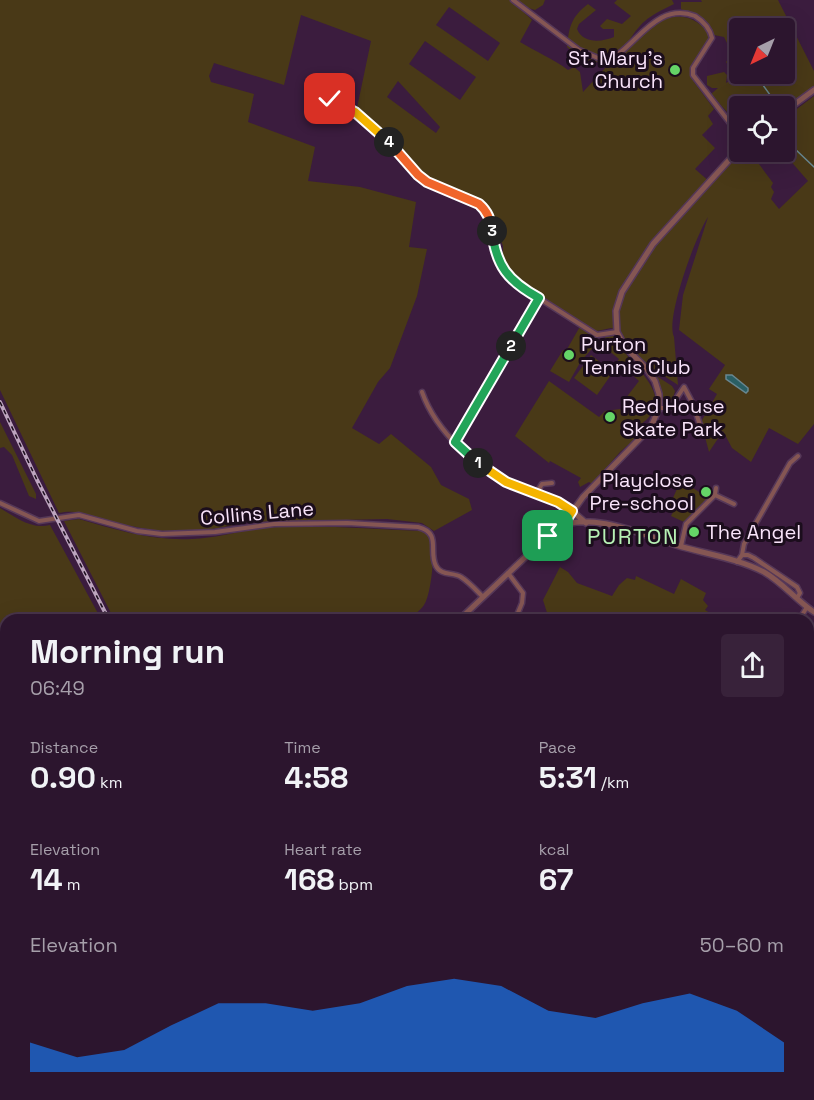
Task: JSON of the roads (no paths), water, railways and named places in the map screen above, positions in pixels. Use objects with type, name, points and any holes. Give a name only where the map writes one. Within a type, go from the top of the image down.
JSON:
[{"type":"street","points":[[513,0],[579,50],[605,61],[616,55],[647,23],[666,12],[678,9],[693,14],[703,22],[711,36],[709,44],[693,68],[693,75],[729,122]]},
{"type":"street","points":[[795,104],[814,90]]},
{"type":"street","points":[[330,99],[349,108],[369,124],[427,182],[479,204],[489,218],[495,248],[504,271],[519,286],[597,335],[617,332]]},
{"type":"street","points":[[563,525],[602,476],[651,427],[659,408],[659,394],[655,381],[625,347],[617,332],[615,317],[618,302],[635,271],[663,233],[729,160]]},
{"type":"street","points":[[455,442],[539,298]]},
{"type":"street","points":[[659,408],[670,408],[684,387],[700,425]]},
{"type":"street","points":[[422,392],[439,425],[470,457],[500,479],[558,502],[586,523]]},
{"type":"street","points":[[737,562],[742,555],[744,544],[792,461],[798,456]]},
{"type":"street","points":[[536,494],[542,484],[552,483]]},
{"type":"street","points":[[681,546],[686,524],[714,495],[716,488]]},
{"type":"street","points":[[714,495],[734,504]]},
{"type":"street","name":"Collins Lane","points":[[0,503],[36,520],[44,521],[79,515],[157,534],[210,532],[274,524],[418,527],[427,530],[432,536],[434,559],[438,569],[460,576],[483,597]]},
{"type":"street","points":[[465,614],[553,531],[563,525],[586,523],[637,531],[737,562],[770,576],[814,612]]},
{"type":"street","points":[[742,555],[753,558],[797,587],[800,593],[796,598]]},
{"type":"street","points":[[508,573],[523,593],[522,606],[518,614]]},
{"type":"street","points":[[803,614],[807,607]]},
{"type":"waterway","points":[[762,84],[771,96]]},
{"type":"waterway","points":[[795,149],[814,167]]},
{"type":"railway","points":[[0,402],[106,614]]},
{"type":"place","name":"St. Mary's Church","points":[[675,70]]},
{"type":"place","name":"Purton Tennis Club","points":[[569,355]]},
{"type":"place","name":"Red House Skate Park","points":[[610,417]]},
{"type":"place","name":"Playclose Pre-school","points":[[706,492]]},
{"type":"place","name":"The Angel","points":[[694,532]]},
{"type":"district","name":"PURTON","points":[[633,536]]}]
